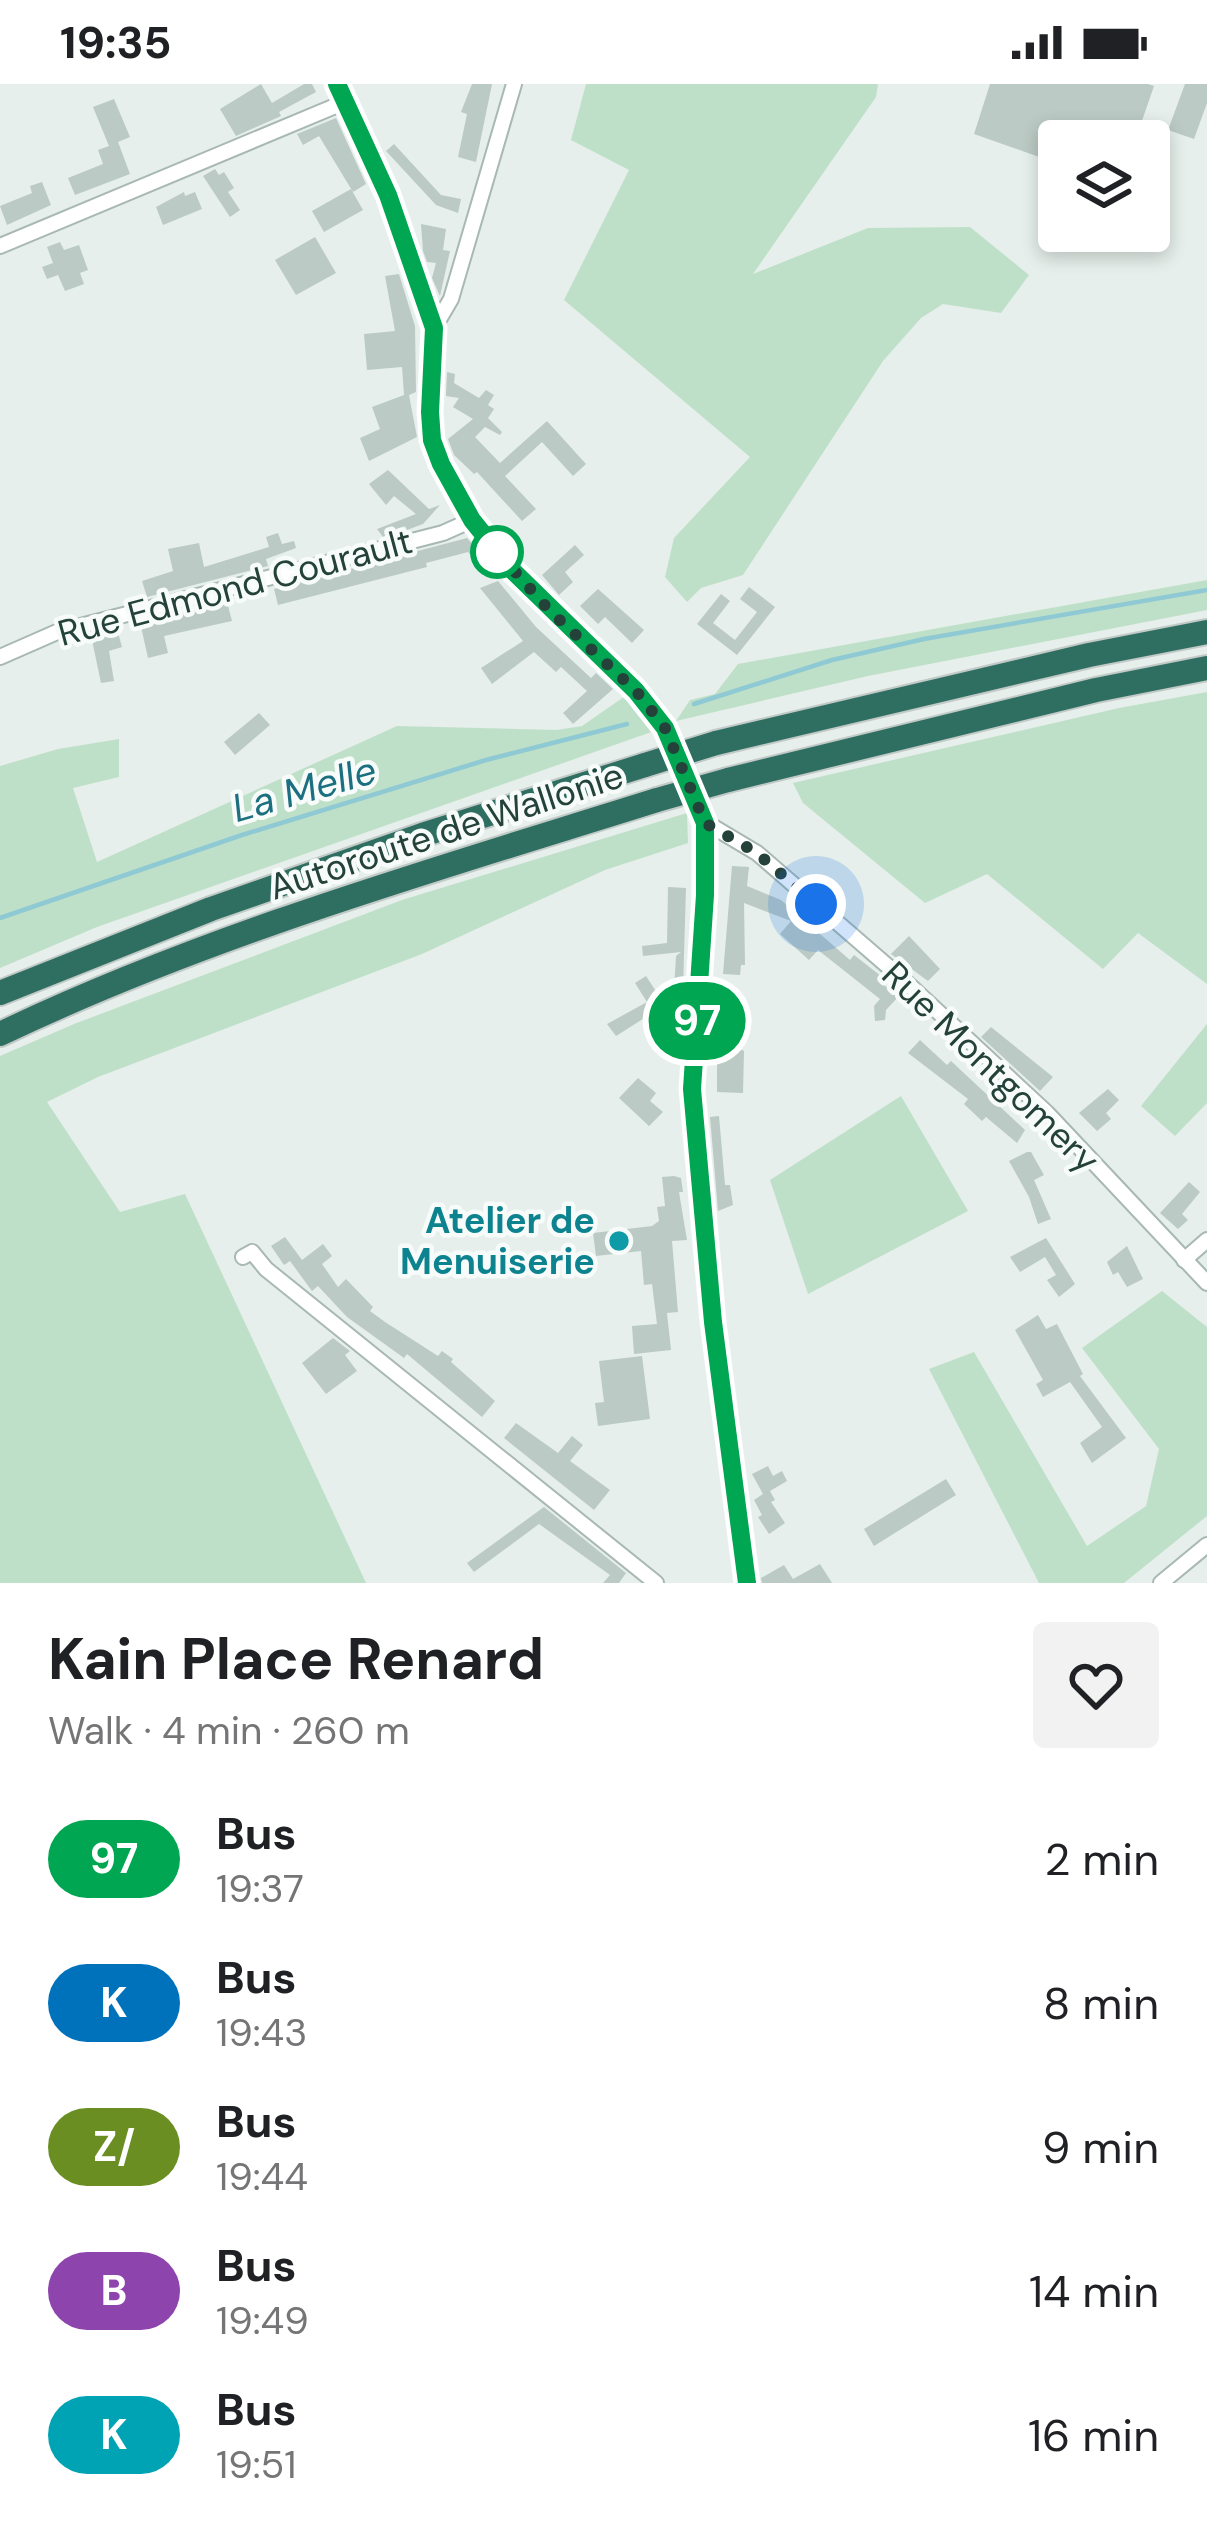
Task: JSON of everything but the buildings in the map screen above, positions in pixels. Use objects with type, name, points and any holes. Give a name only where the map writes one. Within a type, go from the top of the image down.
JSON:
[{"type":"highway","name":"Autoroute de Wallonie","points":[[0,993],[253,894],[422,835],[716,743],[1207,632]]},
{"type":"highway","name":"Autoroute de Wallonie","points":[[0,1034],[47,1011],[242,936],[657,800],[924,730],[1207,668]]},
{"type":"main road","points":[[341,93],[388,195],[434,328],[432,440],[472,520],[537,598],[636,691],[665,728],[705,823],[692,1089],[715,1336],[747,1583]]},
{"type":"street","points":[[434,328],[451,299],[514,84]]},
{"type":"street","points":[[0,246],[341,93]]},
{"type":"street","name":"Rue Edmond Courault","points":[[0,657],[57,632],[443,532],[472,520]]},
{"type":"street","name":"Rue Montgomery","points":[[705,823],[757,853],[906,982],[1047,1113],[1207,1283]]},
{"type":"street","points":[[1184,1260],[1207,1240]]},
{"type":"street","points":[[243,1256],[252,1252],[266,1269],[449,1420],[656,1583]]},
{"type":"street","points":[[1161,1583],[1207,1545]]},
{"type":"green space","points":[[586,84],[878,84],[876,97],[753,274],[868,228],[970,227],[1029,275],[1001,313],[943,304],[921,318],[883,361],[743,575],[701,588],[687,602],[665,577],[674,538],[750,457],[564,300],[629,170],[571,140]]},
{"type":"green space","points":[[1207,580],[1207,610],[868,676],[676,721],[690,700],[715,694],[738,664]]},
{"type":"green space","points":[[631,692],[657,730],[97,927],[0,968],[0,766],[58,749],[119,739],[119,777],[73,788],[97,862],[397,726],[557,730],[582,726]]},
{"type":"green space","points":[[1207,692],[1207,984],[1138,933],[1103,969],[987,874],[925,903],[803,803],[793,783],[1119,708]]},
{"type":"green space","points":[[687,813],[688,843],[605,870],[422,954],[98,1077],[47,1102],[120,1212],[185,1194],[366,1583],[0,1583],[0,1056],[402,900]]},
{"type":"green space","points":[[1207,1024],[1207,1103],[1175,1136],[1141,1106]]},
{"type":"green space","points":[[901,1096],[968,1211],[808,1294],[770,1180]]},
{"type":"green space","points":[[1162,1291],[1207,1327],[1207,1516],[1124,1583],[1039,1583],[929,1369],[974,1352],[1087,1546],[1146,1506],[1159,1449],[1082,1348]]},
{"type":"waterway","name":"La Melle","points":[[694,704],[832,660],[924,639],[1207,590]]},
{"type":"waterway","name":"La Melle","points":[[0,918],[242,835],[486,760],[627,724]]},
{"type":"bus line","name":"97","points":[[337,84],[388,195],[434,328],[430,412],[432,440],[441,464],[472,520],[513,571],[636,691],[665,728],[705,823],[692,1089],[713,1322],[747,1583]]},
{"type":"place","name":"Atelier de Menuiserie","points":[[619,1241]]},
{"type":"route","points":[[497,552],[485,538],[550,611],[636,691],[665,728],[705,823],[757,853],[816,904]]}]
